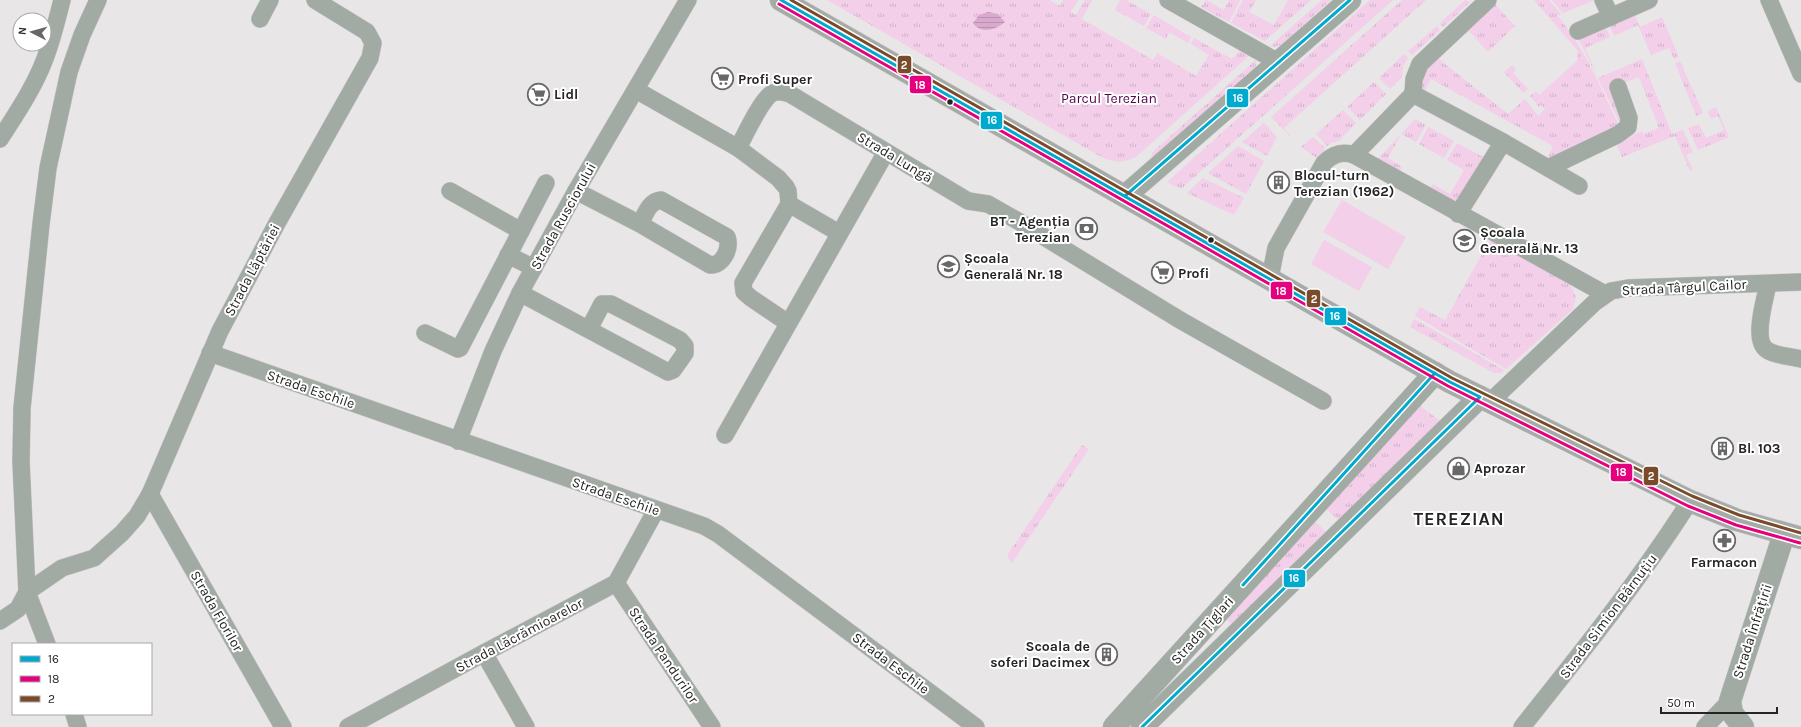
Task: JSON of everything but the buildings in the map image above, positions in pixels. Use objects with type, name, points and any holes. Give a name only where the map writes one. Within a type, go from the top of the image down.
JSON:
[{"type":"main road","points":[[781,0],[1435,373],[1485,400],[1690,501],[1737,520],[1793,536]]},
{"type":"street","points":[[0,139],[29,93],[40,72],[49,48],[62,0]]},
{"type":"street","points":[[47,643],[27,592],[21,469],[22,408],[48,168],[69,72],[82,35],[98,0]]},
{"type":"street","points":[[260,19],[270,0]]},
{"type":"street","name":"Strada Lăptăriei","points":[[27,592],[62,568],[94,558],[122,533],[136,516],[150,494],[220,330],[277,223],[370,58],[373,43],[367,32],[315,0]]},
{"type":"street","name":"Strada Rusciorului","points":[[458,441],[493,351],[520,293],[576,191],[688,0]]},
{"type":"street","points":[[1168,0],[1278,62]]},
{"type":"street","points":[[1125,196],[1350,0]]},
{"type":"street","points":[[1354,155],[1413,94],[1414,79],[1420,64],[1488,0]]},
{"type":"street","points":[[1604,0],[1611,17]]},
{"type":"street","points":[[1578,31],[1649,0]]},
{"type":"street","points":[[1769,0],[1801,74]]},
{"type":"street","points":[[1548,168],[1617,135],[1628,127],[1629,118],[1618,87]]},
{"type":"street","points":[[636,90],[738,148],[778,178],[786,187],[788,191],[789,204],[743,283],[744,292],[788,323]]},
{"type":"street","name":"Strada Lungă","points":[[738,148],[764,102],[771,94],[777,92],[790,94],[968,201],[988,204],[1231,350],[1323,401]]},
{"type":"street","points":[[1413,94],[1579,186]]},
{"type":"street","points":[[1458,214],[1502,142]]},
{"type":"street","points":[[725,435],[886,152]]},
{"type":"street","points":[[1270,278],[1276,248],[1324,163],[1334,155],[1340,153],[1354,155],[1458,214],[1605,294]]},
{"type":"street","name":"Strada Rusciorului","points":[[425,333],[458,349],[460,348],[546,183]]},
{"type":"street","points":[[450,191],[521,231]]},
{"type":"street","points":[[576,191],[640,224],[710,265],[715,266],[720,263],[728,247],[727,237],[661,200],[655,200],[651,204],[640,224]]},
{"type":"street","points":[[789,204],[839,233]]},
{"type":"street","points":[[508,255],[534,268]]},
{"type":"street","name":"Strada Târgul Cailor","points":[[1485,400],[1605,294],[1618,289],[1801,282]]},
{"type":"street","points":[[1768,284],[1759,332],[1760,340],[1768,351],[1801,359]]},
{"type":"street","points":[[520,293],[668,372],[673,370],[686,353],[685,346],[680,340],[611,304],[602,304],[589,329]]},
{"type":"street","name":"Strada Eschile","points":[[210,353],[704,526],[718,534],[976,727]]},
{"type":"street","name":"Strada Țiglari","points":[[1114,727],[1435,373]]},
{"type":"street","name":"Strada Țiglari","points":[[1142,727],[1485,400]]},
{"type":"street","name":"Strada Florilor","points":[[150,494],[283,727]]},
{"type":"street","name":"Strada Simion Bărnuțiu","points":[[1522,727],[1591,642],[1635,584],[1690,501]]},
{"type":"street","points":[[616,583],[656,510]]},
{"type":"street","name":"Strada Înfrățirii","points":[[1730,701],[1793,536]]},
{"type":"street","name":"Strada Lăcrămioarelor","points":[[348,727],[616,583]]},
{"type":"street","name":"Strada Pandurilor","points":[[616,583],[712,727]]},
{"type":"street","points":[[2,615],[18,609],[27,592]]},
{"type":"street","points":[[484,653],[526,727]]},
{"type":"street","points":[[1705,727],[1730,701]]},
{"type":"street","points":[[1730,701],[1732,713],[1743,727]]},
{"type":"street","points":[[74,715],[78,727]]},
{"type":"green space","name":"Parcul Terezian","points":[[827,0],[1049,0],[1060,6],[1063,0],[1078,0],[1071,12],[1076,15],[1085,0],[1092,0],[1082,19],[1153,60],[1157,53],[1196,76],[1209,55],[1191,44],[1194,38],[1232,59],[1241,49],[1251,54],[1137,156],[1132,159],[1118,162],[1108,160],[1098,155]]},
{"type":"green space","points":[[1120,0],[1126,0],[1151,14],[1144,26],[1115,10]]},
{"type":"green space","points":[[1206,0],[1224,10],[1229,0],[1240,0],[1229,22],[1201,7]]},
{"type":"green space","points":[[1243,0],[1256,0],[1249,12],[1274,25],[1288,0],[1311,0],[1265,41],[1231,23]]},
{"type":"green space","points":[[1322,0],[1331,0],[1281,45],[1274,47],[1270,46]]},
{"type":"green space","points":[[1370,0],[1393,0],[1181,189],[1167,182]]},
{"type":"green space","points":[[1402,0],[1426,0],[1284,128],[1292,138],[1271,117]]},
{"type":"green space","points":[[1465,0],[1470,2],[1443,27],[1440,23]]},
{"type":"green space","points":[[1534,0],[1549,0],[1561,14],[1558,16],[1568,29],[1584,56],[1620,127],[1547,159],[1553,146],[1431,79],[1424,92],[1420,82],[1422,73],[1435,56],[1508,114],[1525,99],[1538,116],[1545,109],[1541,105],[1539,107],[1530,96],[1536,91],[1539,95],[1577,61],[1578,51]]},
{"type":"green space","points":[[1552,0],[1595,0],[1563,13]]},
{"type":"green space","points":[[1494,3],[1515,26],[1488,52],[1469,31],[1450,48],[1447,45]]},
{"type":"green space","points":[[1154,15],[1191,37],[1188,43],[1169,32],[1166,39],[1146,28]]},
{"type":"green space","points":[[1635,16],[1640,27],[1662,17],[1679,57],[1674,59],[1669,48],[1651,55],[1638,25],[1614,36],[1610,27]]},
{"type":"green space","points":[[1437,26],[1440,30],[1412,55],[1408,51]]},
{"type":"green space","points":[[1606,28],[1610,37],[1585,48],[1598,78],[1642,59],[1672,134],[1683,130],[1693,152],[1686,155],[1693,170],[1690,171],[1675,136],[1622,157],[1615,141],[1620,138],[1627,139],[1642,131],[1643,134],[1659,128],[1639,77],[1610,88],[1623,119],[1621,125],[1579,40]]},
{"type":"green space","points":[[1404,54],[1408,58],[1403,66],[1402,77],[1390,89],[1379,78]]},
{"type":"green space","points":[[1257,59],[1255,68],[1151,162],[1152,153],[1157,148]]},
{"type":"green space","points":[[1680,61],[1703,113],[1696,116],[1675,63]]},
{"type":"green space","points":[[1512,65],[1516,70],[1513,73],[1528,89],[1523,93],[1504,72]]},
{"type":"green space","points":[[1374,82],[1386,94],[1360,120],[1347,107]]},
{"type":"green space","points":[[1716,107],[1729,137],[1698,150],[1688,128],[1699,124],[1706,138],[1724,130],[1718,116],[1711,119],[1708,111]]},
{"type":"green space","points":[[1343,110],[1356,123],[1339,141],[1331,143],[1327,146],[1316,134]]},
{"type":"green space","points":[[1415,119],[1426,125],[1416,142],[1401,134]]},
{"type":"green space","points":[[1264,123],[1277,137],[1267,156],[1242,142]]},
{"type":"green space","points":[[1428,127],[1454,141],[1444,158],[1419,144]]},
{"type":"green space","points":[[1401,134],[1388,158],[1402,167],[1399,173],[1378,159]]},
{"type":"green space","points":[[1313,137],[1325,148],[1318,159],[1301,147]]},
{"type":"green space","points":[[1457,143],[1487,159],[1460,204],[1429,190],[1433,184],[1450,194],[1464,170],[1447,160]]},
{"type":"green space","points":[[1238,146],[1264,161],[1246,194],[1208,173]]},
{"type":"green space","points":[[1203,178],[1244,198],[1234,215],[1187,193]]},
{"type":"green space","points":[[1342,200],[1406,237],[1388,269],[1323,232]]},
{"type":"green space","points":[[1491,238],[1570,285],[1576,297],[1573,309],[1506,369],[1415,316],[1420,307],[1445,320]]},
{"type":"green space","points":[[1324,240],[1372,267],[1359,291],[1311,264]]},
{"type":"green space","points":[[1414,319],[1504,370],[1501,373],[1494,373],[1410,327]]},
{"type":"green space","points":[[1419,405],[1444,424],[1343,524],[1324,507]]},
{"type":"green space","points":[[1082,445],[1089,449],[1012,563],[1008,558],[1008,554]]},
{"type":"green space","points":[[1312,519],[1331,536],[1237,630],[1223,616]]},
{"type":"shaded area","points":[[988,12],[998,14],[1005,22],[998,27],[989,30],[976,27],[973,23],[979,15]]},
{"type":"transit line","name":"16","points":[[781,0],[1450,382],[1480,397],[1142,727]]},
{"type":"transit line","name":"2","points":[[791,0],[1452,378],[1692,496],[1739,515],[1801,533]]},
{"type":"transit line","name":"16","points":[[1125,196],[1350,0]]},
{"type":"transit line","name":"18","points":[[779,4],[1448,386],[1688,506],[1736,525],[1800,543]]},
{"type":"transit line","name":"16","points":[[1243,585],[1435,373]]},
{"type":"place","name":"Profi Super","points":[[723,79]]},
{"type":"place","name":"Lidl","points":[[539,94]]},
{"type":"place","name":"Blocul-turn Terezian (1962)","points":[[1279,183]]},
{"type":"place","name":"BT - Agenția Terezian","points":[[1086,229]]},
{"type":"place","name":"Școala Generală Nr. 13","points":[[1465,240]]},
{"type":"place","name":"Școala Generală Nr. 18","points":[[948,266]]},
{"type":"place","name":"Profi","points":[[1163,273]]},
{"type":"place","name":"Bl. 103","points":[[1723,448]]},
{"type":"place","name":"Aprozar","points":[[1458,468]]},
{"type":"place","name":"Farmacon","points":[[1724,540]]},
{"type":"place","name":"Scoala de soferi Dacimex","points":[[1106,654]]},
{"type":"district","name":"TEREZIAN","points":[[1459,519]]}]
